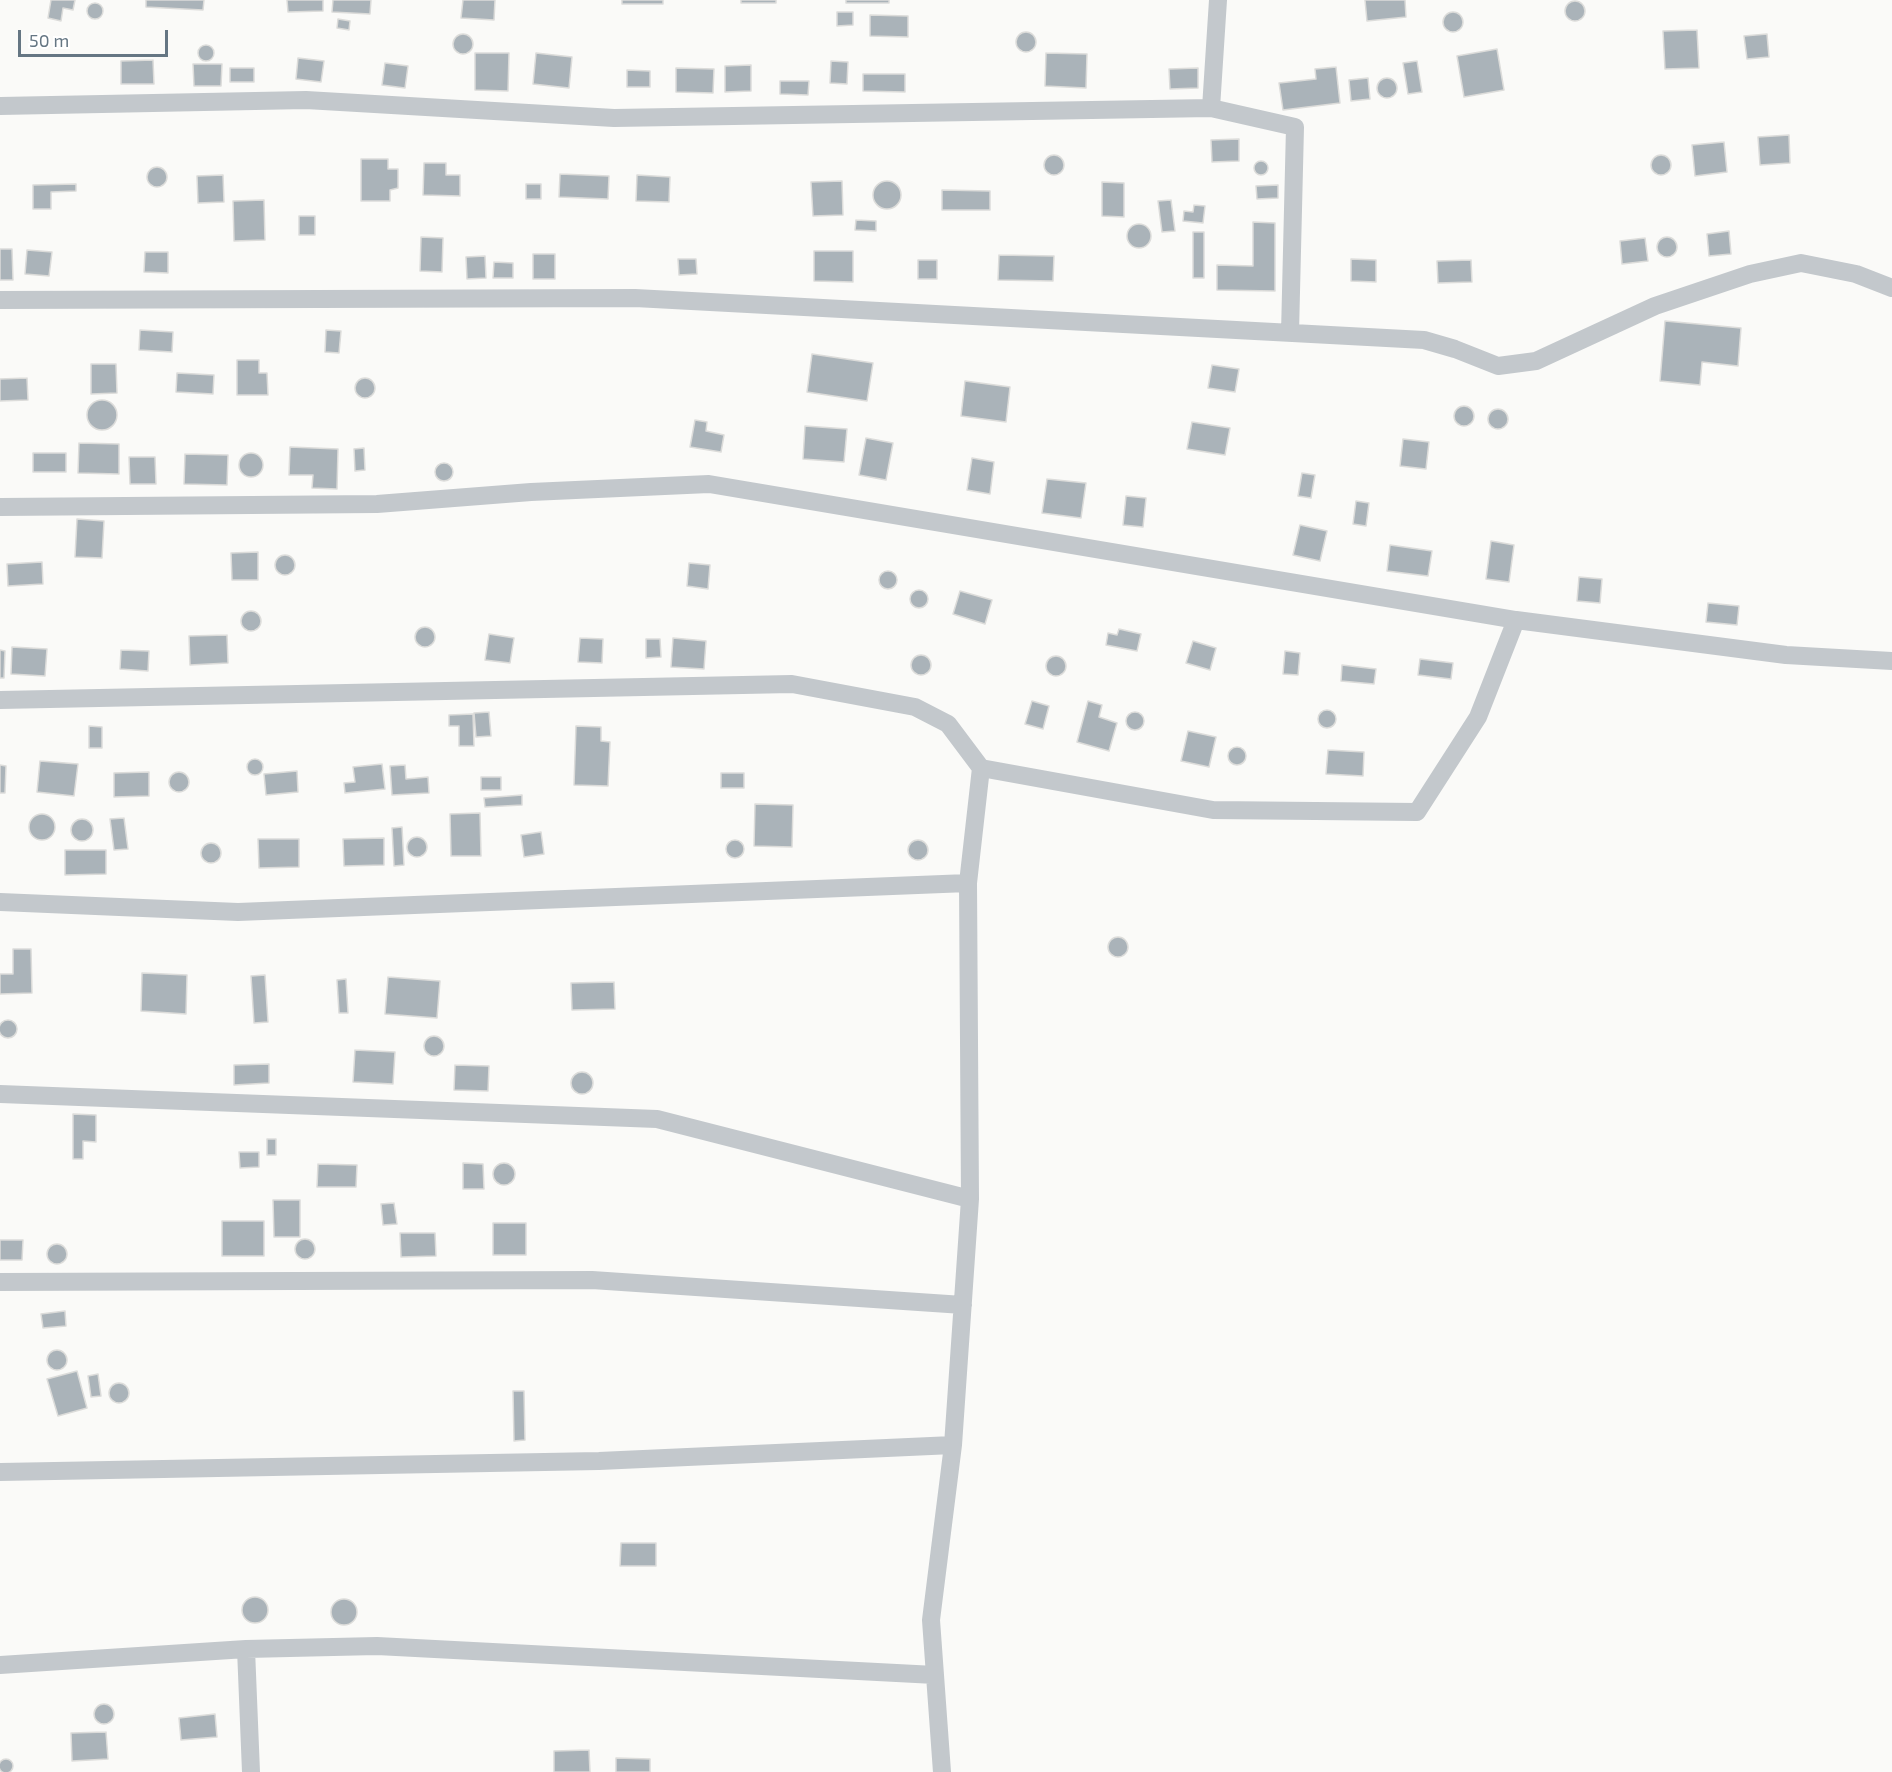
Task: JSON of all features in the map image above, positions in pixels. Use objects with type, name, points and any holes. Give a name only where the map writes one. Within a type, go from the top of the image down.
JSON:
[{"type":"street","points":[[1211,108],[1218,0]]},
{"type":"street","points":[[0,106],[306,100],[615,118],[1211,108],[1295,127],[1290,333]]},
{"type":"street","points":[[0,300],[635,298],[1424,340],[1498,366],[1536,361],[1655,306],[1750,274],[1801,263],[1856,274],[1892,288]]},
{"type":"street","points":[[0,507],[377,504],[531,492],[709,484],[1516,620],[1786,655],[1892,661]]},
{"type":"street","points":[[0,700],[792,684],[915,707],[948,724],[981,768],[1213,810],[1417,812],[1478,717],[1516,620]]},
{"type":"street","points":[[942,1772],[931,1620],[953,1445],[970,1199],[968,884],[981,768]]},
{"type":"street","points":[[0,902],[238,912],[968,884]]},
{"type":"street","points":[[0,1094],[657,1119],[970,1199]]},
{"type":"street","points":[[0,1282],[592,1280],[963,1305]]},
{"type":"street","points":[[0,1472],[599,1461],[953,1445]]},
{"type":"street","points":[[0,1665],[246,1649],[377,1646],[935,1675]]},
{"type":"street","points":[[246,1649],[251,1772]]},
{"type":"building","points":[[51,0],[75,0],[73,10],[63,8],[61,21],[48,18]]},
{"type":"building","points":[[146,0],[204,0],[203,10],[146,7]]},
{"type":"building","points":[[287,0],[323,0],[323,11],[288,12]]},
{"type":"building","points":[[333,0],[371,0],[370,14],[332,12]]},
{"type":"building","points":[[463,0],[495,0],[494,20],[461,18]]},
{"type":"building","points":[[622,0],[663,0],[663,4],[622,4]]},
{"type":"building","points":[[741,0],[776,0],[776,3],[741,3]]},
{"type":"building","points":[[846,0],[889,0],[889,3],[846,3]]},
{"type":"building","points":[[1365,0],[1405,0],[1406,17],[1367,21]]},
{"type":"building","points":[[1575,1],[1582,4],[1585,11],[1582,18],[1575,21],[1568,18],[1565,11],[1568,4]]},
{"type":"building","points":[[95,3],[101,5],[103,11],[101,17],[95,19],[89,17],[87,11],[89,5]]},
{"type":"building","points":[[837,12],[853,12],[853,25],[837,26]]},
{"type":"building","points":[[1453,12],[1460,15],[1463,22],[1460,29],[1453,32],[1446,29],[1443,22],[1446,15]]},
{"type":"building","points":[[870,15],[908,16],[908,37],[870,36]]},
{"type":"building","points":[[338,19],[350,21],[349,30],[337,28]]},
{"type":"building","points":[[1697,30],[1699,68],[1665,69],[1663,31]]},
{"type":"building","points":[[1026,32],[1033,35],[1036,42],[1033,49],[1026,52],[1019,49],[1016,42],[1019,35]]},
{"type":"building","points":[[463,34],[470,37],[473,44],[470,51],[463,54],[456,51],[453,44],[456,37]]},
{"type":"building","points":[[1767,34],[1769,57],[1747,59],[1744,36]]},
{"type":"building","points":[[206,45],[212,47],[214,53],[212,59],[206,61],[200,59],[198,53],[200,47]]},
{"type":"building","points":[[1497,49],[1504,90],[1464,97],[1457,56]]},
{"type":"building","points":[[475,53],[509,53],[508,91],[475,90]]},
{"type":"building","points":[[536,53],[572,57],[569,88],[533,84]]},
{"type":"building","points":[[1046,53],[1087,54],[1086,88],[1045,86]]},
{"type":"building","points":[[298,58],[324,61],[321,82],[296,79]]},
{"type":"building","points":[[153,60],[154,84],[121,84],[121,61]]},
{"type":"building","points":[[831,61],[848,62],[847,84],[830,83]]},
{"type":"building","points":[[1417,61],[1422,92],[1408,94],[1403,63]]},
{"type":"building","points":[[385,63],[408,66],[405,88],[382,85]]},
{"type":"building","points":[[193,64],[222,64],[221,86],[194,86]]},
{"type":"building","points":[[751,65],[751,91],[725,92],[725,66]]},
{"type":"building","points":[[1336,67],[1340,103],[1283,110],[1279,83],[1316,79],[1315,69]]},
{"type":"building","points":[[230,68],[254,68],[254,82],[230,82]]},
{"type":"building","points":[[676,68],[714,69],[713,93],[676,92]]},
{"type":"building","points":[[1198,68],[1198,88],[1170,89],[1169,69]]},
{"type":"building","points":[[627,70],[650,71],[650,87],[627,87]]},
{"type":"building","points":[[863,74],[905,74],[905,92],[863,91]]},
{"type":"building","points":[[1368,78],[1370,99],[1351,101],[1349,80]]},
{"type":"building","points":[[1387,78],[1394,81],[1397,88],[1394,95],[1387,98],[1380,95],[1377,88],[1380,81]]},
{"type":"building","points":[[780,81],[809,81],[808,95],[780,94]]},
{"type":"building","points":[[1789,135],[1790,163],[1760,165],[1758,137]]},
{"type":"building","points":[[1239,139],[1239,161],[1212,162],[1211,140]]},
{"type":"building","points":[[1724,142],[1727,172],[1695,176],[1692,145]]},
{"type":"building","points":[[1054,155],[1061,158],[1064,165],[1061,172],[1054,175],[1047,172],[1044,165],[1047,158]]},
{"type":"building","points":[[1661,155],[1668,158],[1671,165],[1668,172],[1661,175],[1654,172],[1651,165],[1654,158]]},
{"type":"building","points":[[361,159],[388,159],[388,169],[398,169],[398,188],[390,190],[390,201],[361,201]]},
{"type":"building","points":[[1258,161],[1264,161],[1268,168],[1264,175],[1258,175],[1254,171],[1254,165]]},
{"type":"building","points":[[424,163],[446,163],[446,175],[460,175],[460,196],[423,195]]},
{"type":"building","points":[[157,167],[164,170],[167,177],[164,184],[157,187],[150,184],[147,177],[150,170]]},
{"type":"building","points":[[560,174],[609,176],[608,199],[559,197]]},
{"type":"building","points":[[223,175],[224,202],[198,203],[197,176]]},
{"type":"building","points":[[637,175],[670,177],[669,202],[636,201]]},
{"type":"building","points":[[842,181],[843,215],[813,216],[811,182]]},
{"type":"building","points":[[887,181],[897,185],[901,195],[897,205],[887,209],[877,205],[873,195],[877,185]]},
{"type":"building","points":[[1102,182],[1124,183],[1124,217],[1102,216]]},
{"type":"building","points":[[76,184],[76,191],[51,192],[51,209],[33,209],[33,185]]},
{"type":"building","points":[[526,184],[541,184],[541,199],[526,199]]},
{"type":"building","points":[[1278,185],[1278,198],[1257,199],[1256,186]]},
{"type":"building","points":[[942,190],[990,191],[990,210],[942,210]]},
{"type":"building","points":[[264,200],[265,240],[234,241],[233,201]]},
{"type":"building","points":[[1171,200],[1175,231],[1162,232],[1158,201]]},
{"type":"building","points":[[1194,205],[1205,206],[1203,223],[1183,221],[1184,211],[1193,212]]},
{"type":"building","points":[[299,216],[315,216],[315,235],[299,235]]},
{"type":"building","points":[[856,220],[876,221],[876,231],[855,230]]},
{"type":"building","points":[[1253,222],[1275,223],[1275,291],[1217,290],[1217,265],[1253,266]]},
{"type":"building","points":[[1139,224],[1144,225],[1150,231],[1150,241],[1144,247],[1139,248],[1134,247],[1128,241],[1127,236],[1128,231],[1134,225]]},
{"type":"building","points":[[1729,231],[1731,254],[1709,256],[1707,234]]},
{"type":"building","points":[[1193,232],[1204,232],[1204,278],[1193,278]]},
{"type":"building","points":[[421,237],[443,238],[442,272],[420,271]]},
{"type":"building","points":[[1667,237],[1674,240],[1677,247],[1674,254],[1667,257],[1660,254],[1657,247],[1660,240]]},
{"type":"building","points":[[1645,238],[1648,261],[1622,264],[1620,241]]},
{"type":"building","points":[[0,249],[12,249],[13,280],[0,280]]},
{"type":"building","points":[[27,250],[52,252],[49,276],[25,274]]},
{"type":"building","points":[[814,251],[853,251],[853,282],[814,281]]},
{"type":"building","points":[[145,252],[168,252],[168,273],[144,272]]},
{"type":"building","points":[[533,254],[555,254],[555,279],[533,279]]},
{"type":"building","points":[[999,255],[1054,256],[1053,281],[998,280]]},
{"type":"building","points":[[485,256],[486,278],[467,279],[466,257]]},
{"type":"building","points":[[678,259],[696,259],[697,274],[679,275]]},
{"type":"building","points":[[1351,259],[1376,260],[1376,282],[1351,281]]},
{"type":"building","points":[[918,260],[937,260],[937,279],[918,279]]},
{"type":"building","points":[[1471,260],[1472,282],[1438,283],[1437,261]]},
{"type":"building","points":[[494,262],[513,263],[513,278],[493,278]]},
{"type":"building","points":[[1665,321],[1741,328],[1738,366],[1702,362],[1700,385],[1660,381]]},
{"type":"building","points":[[140,330],[173,332],[172,352],[139,350]]},
{"type":"building","points":[[326,330],[341,331],[339,353],[325,352]]},
{"type":"building","points":[[812,354],[873,363],[867,401],[807,392]]},
{"type":"building","points":[[237,360],[259,360],[259,373],[267,373],[268,395],[237,395]]},
{"type":"building","points":[[91,364],[116,364],[117,393],[91,394]]},
{"type":"building","points":[[1212,365],[1239,369],[1235,392],[1208,388]]},
{"type":"building","points":[[177,373],[214,375],[213,394],[176,392]]},
{"type":"building","points":[[27,378],[28,400],[0,401],[0,379]]},
{"type":"building","points":[[361,378],[369,378],[375,384],[375,392],[369,398],[361,398],[355,392],[355,384]]},
{"type":"building","points":[[965,381],[1010,387],[1006,422],[961,416]]},
{"type":"building","points":[[102,400],[108,401],[116,409],[116,421],[108,429],[102,430],[96,429],[88,421],[87,415],[88,409],[96,401]]},
{"type":"building","points":[[1464,406],[1471,409],[1474,416],[1471,423],[1464,426],[1457,423],[1454,416],[1457,409]]},
{"type":"building","points":[[1498,409],[1505,412],[1508,419],[1505,426],[1498,429],[1491,426],[1488,419],[1491,412]]},
{"type":"building","points":[[695,420],[707,422],[706,431],[724,435],[721,452],[690,447]]},
{"type":"building","points":[[1192,422],[1230,428],[1225,455],[1187,449]]},
{"type":"building","points":[[805,426],[847,429],[844,462],[803,459]]},
{"type":"building","points":[[866,438],[893,443],[886,480],[859,475]]},
{"type":"building","points":[[1403,439],[1429,442],[1426,469],[1400,466]]},
{"type":"building","points":[[79,443],[119,444],[119,474],[78,473]]},
{"type":"building","points":[[290,447],[338,449],[337,489],[312,488],[313,475],[289,475]]},
{"type":"building","points":[[364,448],[365,470],[355,471],[354,449]]},
{"type":"building","points":[[33,453],[66,453],[66,472],[33,472]]},
{"type":"building","points":[[251,453],[260,456],[263,465],[260,474],[251,477],[242,474],[239,465],[242,456]]},
{"type":"building","points":[[185,454],[228,455],[227,485],[184,484]]},
{"type":"building","points":[[129,457],[155,457],[156,484],[130,484]]},
{"type":"building","points":[[972,458],[994,462],[990,494],[967,490]]},
{"type":"building","points":[[444,463],[450,466],[453,472],[450,478],[444,481],[438,478],[435,472],[438,466]]},
{"type":"building","points":[[1302,473],[1315,475],[1311,498],[1298,496]]},
{"type":"building","points":[[1047,479],[1086,483],[1081,518],[1042,513]]},
{"type":"building","points":[[1126,496],[1146,498],[1143,527],[1123,525]]},
{"type":"building","points":[[1356,501],[1369,503],[1366,526],[1353,524]]},
{"type":"building","points":[[77,519],[104,521],[102,558],[75,557]]},
{"type":"building","points":[[1300,525],[1327,531],[1320,561],[1293,555]]},
{"type":"building","points":[[1491,541],[1514,545],[1509,582],[1486,579]]},
{"type":"building","points":[[1390,545],[1432,551],[1428,576],[1387,571]]},
{"type":"building","points":[[258,552],[258,580],[232,580],[231,553]]},
{"type":"building","points":[[285,555],[292,558],[295,565],[292,572],[285,575],[278,572],[275,565],[278,558]]},
{"type":"building","points":[[42,562],[43,584],[8,586],[7,564]]},
{"type":"building","points":[[689,563],[710,565],[708,589],[687,586]]},
{"type":"building","points":[[884,571],[892,571],[897,576],[895,587],[884,589],[879,584],[879,576]]},
{"type":"building","points":[[1579,577],[1602,579],[1600,603],[1577,601]]},
{"type":"building","points":[[915,590],[923,590],[928,595],[926,606],[915,608],[910,603],[910,595]]},
{"type":"building","points":[[960,591],[992,600],[985,624],[953,614]]},
{"type":"building","points":[[1708,603],[1739,606],[1737,625],[1706,622]]},
{"type":"building","points":[[251,611],[258,614],[261,621],[258,628],[251,631],[244,628],[241,621],[244,614]]},
{"type":"building","points":[[425,627],[432,630],[435,637],[432,644],[425,647],[418,644],[415,637],[418,630]]},
{"type":"building","points":[[1119,629],[1141,634],[1137,651],[1106,645],[1108,633],[1117,635]]},
{"type":"building","points":[[489,634],[514,638],[510,663],[485,660]]},
{"type":"building","points":[[227,635],[228,663],[190,665],[189,636]]},
{"type":"building","points":[[580,638],[603,639],[602,663],[578,662]]},
{"type":"building","points":[[673,638],[706,641],[704,669],[671,667]]},
{"type":"building","points":[[646,639],[660,639],[661,657],[646,658]]},
{"type":"building","points":[[1193,641],[1216,648],[1210,670],[1186,663]]},
{"type":"building","points":[[12,647],[47,649],[45,676],[11,674]]},
{"type":"building","points":[[0,650],[5,651],[4,678],[0,678]]},
{"type":"building","points":[[121,650],[149,651],[148,671],[120,669]]},
{"type":"building","points":[[1285,651],[1300,653],[1298,675],[1283,674]]},
{"type":"building","points":[[921,655],[928,658],[931,665],[928,672],[921,675],[914,672],[911,665],[914,658]]},
{"type":"building","points":[[1056,656],[1063,659],[1066,666],[1063,673],[1056,676],[1049,673],[1046,666],[1049,659]]},
{"type":"building","points":[[1420,659],[1453,663],[1451,679],[1418,675]]},
{"type":"building","points":[[1342,665],[1376,669],[1374,684],[1341,681]]},
{"type":"building","points":[[1032,701],[1049,706],[1043,729],[1025,724]]},
{"type":"building","points":[[1088,701],[1102,705],[1099,717],[1117,723],[1109,751],[1077,742]]},
{"type":"building","points":[[1327,710],[1333,713],[1336,719],[1333,725],[1327,728],[1321,725],[1318,719],[1321,713]]},
{"type":"building","points":[[489,712],[491,736],[476,737],[474,713]]},
{"type":"building","points":[[1135,712],[1143,717],[1144,721],[1139,729],[1135,730],[1127,725],[1126,721],[1131,713]]},
{"type":"building","points":[[473,714],[474,746],[459,746],[459,726],[449,726],[449,715]]},
{"type":"building","points":[[89,726],[102,727],[102,748],[89,748]]},
{"type":"building","points":[[576,726],[601,727],[601,741],[610,742],[608,786],[574,785]]},
{"type":"building","points":[[1188,731],[1216,737],[1209,767],[1181,761]]},
{"type":"building","points":[[1237,747],[1245,752],[1246,756],[1241,764],[1237,765],[1229,760],[1228,756],[1233,748]]},
{"type":"building","points":[[1328,750],[1364,752],[1363,776],[1326,774]]},
{"type":"building","points":[[252,759],[258,759],[263,767],[261,773],[252,775],[247,770],[247,764]]},
{"type":"building","points":[[40,761],[78,764],[74,796],[37,792]]},
{"type":"building","points":[[382,764],[385,789],[345,793],[344,783],[355,782],[353,767]]},
{"type":"building","points":[[0,765],[6,766],[5,793],[0,793]]},
{"type":"building","points":[[405,765],[406,779],[428,777],[429,793],[392,795],[390,766]]},
{"type":"building","points":[[297,771],[298,792],[266,795],[264,774]]},
{"type":"building","points":[[149,772],[149,796],[114,797],[114,773]]},
{"type":"building","points":[[175,772],[183,772],[189,778],[189,786],[183,792],[175,792],[169,786],[169,778]]},
{"type":"building","points":[[721,773],[744,773],[744,788],[721,788]]},
{"type":"building","points":[[481,777],[501,777],[501,790],[481,790]]},
{"type":"building","points":[[522,795],[522,805],[485,807],[484,798]]},
{"type":"building","points":[[755,804],[793,805],[792,847],[754,846]]},
{"type":"building","points":[[480,813],[481,856],[451,856],[450,814]]},
{"type":"building","points":[[42,814],[51,818],[55,827],[51,836],[42,840],[33,836],[29,827],[33,818]]},
{"type":"building","points":[[124,818],[128,849],[114,850],[110,819]]},
{"type":"building","points":[[82,819],[90,822],[93,830],[90,838],[82,841],[74,838],[71,830],[74,822]]},
{"type":"building","points":[[402,827],[404,865],[394,866],[392,828]]},
{"type":"building","points":[[541,832],[544,854],[524,857],[521,835]]},
{"type":"building","points":[[417,837],[424,840],[427,847],[424,854],[417,857],[410,854],[407,847],[410,840]]},
{"type":"building","points":[[384,838],[384,865],[344,866],[343,839]]},
{"type":"building","points":[[258,839],[299,839],[299,867],[259,868]]},
{"type":"building","points":[[735,840],[743,845],[744,849],[739,857],[735,858],[727,853],[726,849],[731,841]]},
{"type":"building","points":[[918,840],[925,843],[928,850],[925,857],[918,860],[911,857],[908,850],[911,843]]},
{"type":"building","points":[[211,843],[218,846],[221,853],[218,860],[211,863],[204,860],[201,853],[204,846]]},
{"type":"building","points":[[65,850],[106,850],[106,874],[65,875]]},
{"type":"building","points":[[1118,937],[1125,940],[1128,947],[1125,954],[1118,957],[1111,954],[1108,947],[1111,940]]},
{"type":"building","points":[[13,949],[31,949],[32,993],[0,994],[0,974],[13,974]]},
{"type":"building","points":[[142,973],[187,975],[186,1014],[141,1011]]},
{"type":"building","points":[[265,975],[268,1022],[254,1023],[251,976]]},
{"type":"building","points":[[388,977],[440,981],[437,1018],[385,1014]]},
{"type":"building","points":[[346,979],[348,1013],[339,1013],[337,980]]},
{"type":"building","points":[[614,982],[615,1009],[572,1010],[571,983]]},
{"type":"building","points":[[4,1020],[12,1020],[17,1025],[15,1036],[4,1038],[-1,1033],[-1,1025]]},
{"type":"building","points":[[434,1036],[441,1039],[444,1046],[441,1053],[434,1056],[427,1053],[424,1046],[427,1039]]},
{"type":"building","points":[[355,1050],[395,1052],[393,1084],[353,1082]]},
{"type":"building","points":[[269,1064],[269,1083],[234,1085],[234,1065]]},
{"type":"building","points":[[455,1065],[489,1066],[488,1091],[454,1090]]},
{"type":"building","points":[[582,1072],[590,1075],[593,1083],[590,1091],[582,1094],[574,1091],[571,1083],[574,1075]]},
{"type":"building","points":[[73,1114],[96,1115],[96,1142],[83,1141],[83,1159],[73,1159]]},
{"type":"building","points":[[267,1139],[276,1139],[276,1155],[267,1155]]},
{"type":"building","points":[[239,1152],[259,1152],[259,1167],[240,1168]]},
{"type":"building","points":[[463,1163],[483,1164],[484,1189],[463,1189]]},
{"type":"building","points":[[504,1163],[512,1166],[515,1174],[512,1182],[504,1185],[496,1182],[493,1174],[496,1166]]},
{"type":"building","points":[[318,1164],[357,1165],[356,1187],[317,1187]]},
{"type":"building","points":[[273,1200],[300,1200],[300,1237],[274,1237]]},
{"type":"building","points":[[394,1203],[397,1224],[383,1225],[381,1204]]},
{"type":"building","points":[[222,1221],[264,1221],[264,1256],[222,1256]]},
{"type":"building","points":[[493,1223],[526,1223],[526,1255],[493,1255]]},
{"type":"building","points":[[400,1233],[435,1233],[436,1256],[401,1257]]},
{"type":"building","points":[[305,1239],[312,1242],[315,1249],[312,1256],[305,1259],[298,1256],[295,1249],[298,1242]]},
{"type":"building","points":[[0,1240],[23,1240],[22,1260],[0,1260]]},
{"type":"building","points":[[57,1244],[64,1247],[67,1254],[64,1261],[57,1264],[50,1261],[47,1254],[50,1247]]},
{"type":"building","points":[[65,1311],[66,1326],[43,1328],[41,1314]]},
{"type":"building","points":[[57,1350],[64,1353],[67,1360],[64,1367],[57,1370],[50,1367],[47,1360],[50,1353]]},
{"type":"building","points":[[77,1371],[87,1408],[58,1416],[47,1379]]},
{"type":"building","points":[[98,1374],[101,1396],[91,1397],[88,1376]]},
{"type":"building","points":[[119,1383],[126,1386],[129,1393],[126,1400],[119,1403],[112,1400],[109,1393],[112,1386]]},
{"type":"building","points":[[513,1391],[524,1391],[525,1440],[514,1441]]},
{"type":"building","points":[[621,1543],[656,1543],[656,1566],[620,1566]]},
{"type":"building","points":[[255,1597],[264,1601],[268,1610],[264,1619],[255,1623],[246,1619],[242,1610],[246,1601]]},
{"type":"building","points":[[344,1599],[353,1603],[357,1612],[353,1621],[344,1625],[335,1621],[331,1612],[335,1603]]},
{"type":"building","points":[[104,1704],[111,1707],[114,1714],[111,1721],[104,1724],[97,1721],[94,1714],[97,1707]]},
{"type":"building","points":[[215,1714],[217,1737],[181,1740],[179,1718]]},
{"type":"building","points":[[106,1732],[108,1759],[72,1761],[71,1733]]},
{"type":"building","points":[[589,1750],[590,1772],[554,1772],[554,1751]]},
{"type":"building","points":[[616,1758],[650,1759],[650,1772],[616,1772]]},
{"type":"building","points":[[6,1759],[11,1761],[13,1766],[11,1771],[6,1773],[1,1771],[-1,1766],[1,1761]]}]
